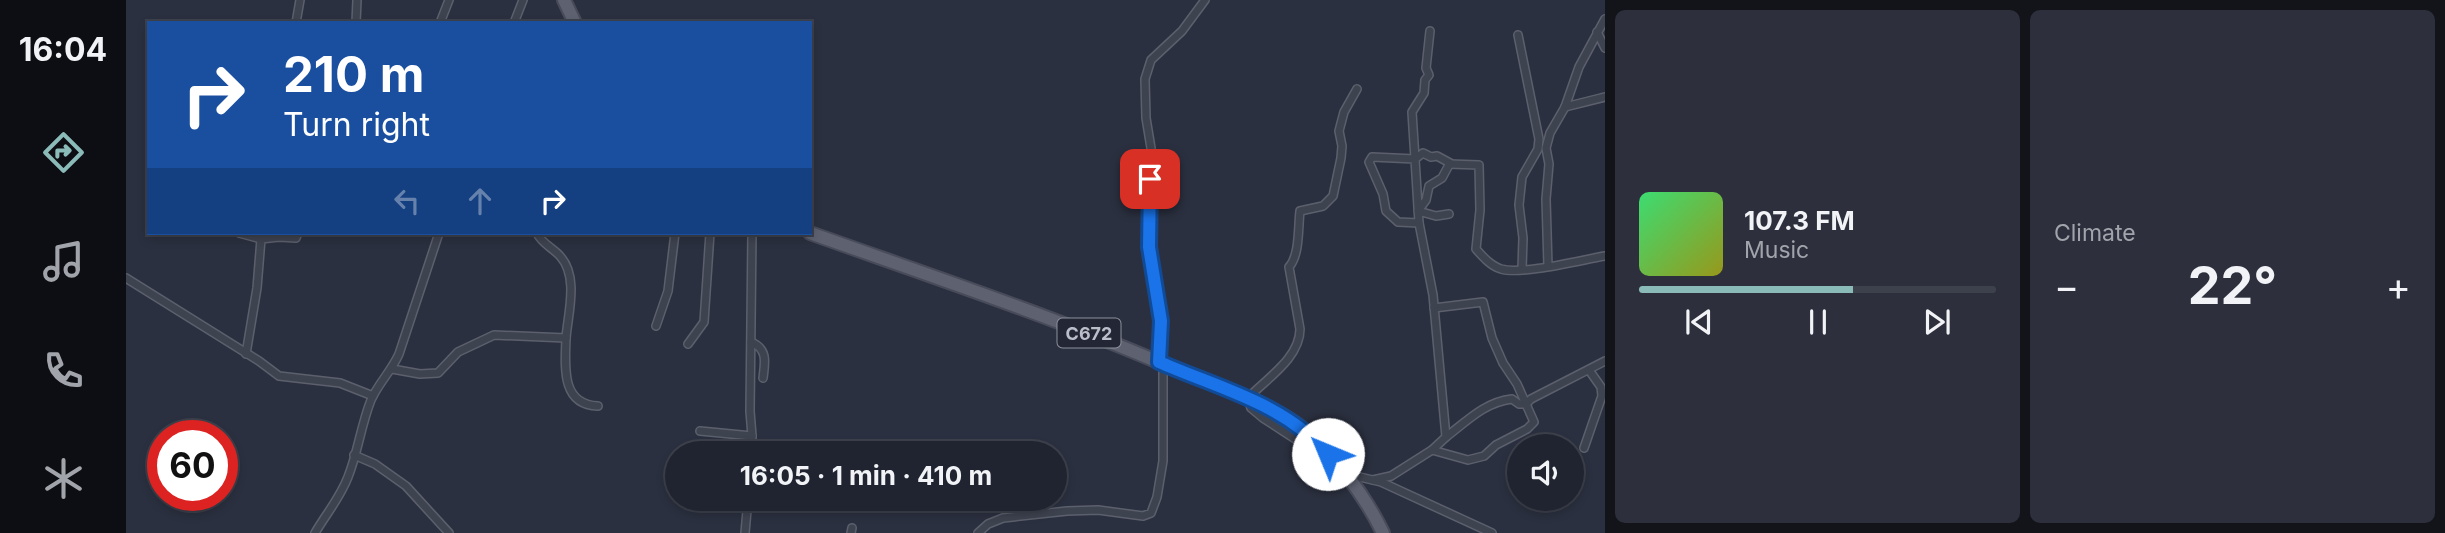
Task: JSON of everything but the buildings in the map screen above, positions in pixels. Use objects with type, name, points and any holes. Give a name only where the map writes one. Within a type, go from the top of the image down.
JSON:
[{"type":"main road","points":[[564,0],[574,21]]},
{"type":"main road","name":"C672","points":[[812,234],[1083,330],[1247,398],[1300,426],[1317,441],[1360,494],[1383,533]]},
{"type":"street","points":[[296,21],[300,0]]},
{"type":"street","points":[[356,21],[357,0]]},
{"type":"street","points":[[441,21],[449,0]]},
{"type":"street","points":[[515,21],[523,0]]},
{"type":"street","points":[[978,533],[988,524],[1003,518],[1075,510],[1105,510],[1143,516],[1151,513],[1157,497],[1163,461],[1161,321],[1149,247],[1151,148],[1146,118],[1145,79],[1151,60],[1182,31],[1205,0]]},
{"type":"street","points":[[1548,266],[1546,200],[1549,164],[1546,148],[1550,133],[1565,107],[1574,77],[1605,19]]},
{"type":"street","points":[[1430,31],[1426,68],[1429,75],[1424,80],[1424,93],[1412,112],[1419,223],[1434,308],[1446,437]]},
{"type":"street","points":[[1597,32],[1605,48]]},
{"type":"street","points":[[1518,35],[1539,139],[1538,149],[1522,177],[1518,205],[1523,238],[1522,269]]},
{"type":"street","points":[[1247,398],[1279,369],[1298,343],[1300,329],[1289,267],[1294,262],[1297,247],[1300,211],[1323,206],[1333,196],[1341,158],[1339,131],[1344,112],[1357,89]]},
{"type":"street","points":[[1565,107],[1605,97]]},
{"type":"street","points":[[1419,223],[1398,222],[1385,211],[1383,194],[1369,162],[1373,157],[1415,159],[1423,153],[1431,157],[1437,156],[1449,164],[1479,164],[1480,210],[1478,246],[1475,249],[1498,268],[1510,271],[1605,256]]},
{"type":"street","points":[[1418,211],[1426,200],[1429,187],[1442,178],[1449,164]]},
{"type":"street","points":[[1418,211],[1436,216],[1449,214]]},
{"type":"street","points":[[247,235],[261,239],[296,238],[297,235]]},
{"type":"street","points":[[315,533],[341,493],[373,396],[392,369],[407,335],[438,235]]},
{"type":"street","points":[[538,235],[562,257],[568,267],[570,280],[566,338],[569,389],[578,402],[598,406]]},
{"type":"street","points":[[656,326],[668,291],[676,235]]},
{"type":"street","points":[[688,344],[704,322],[710,235]]},
{"type":"street","points":[[752,235],[752,441]]},
{"type":"street","points":[[246,354],[257,288],[261,239]]},
{"type":"street","points":[[126,278],[279,376],[340,383],[373,396]]},
{"type":"street","points":[[1432,450],[1468,460],[1485,456],[1496,445],[1527,429],[1534,422],[1492,338],[1483,302],[1434,308]]},
{"type":"street","points":[[392,369],[420,374],[438,373],[458,352],[494,335],[566,338]]},
{"type":"street","points":[[751,342],[757,344],[765,354],[763,378]]},
{"type":"street","points":[[1373,480],[1391,476],[1432,450],[1478,411],[1493,403],[1512,399],[1519,404],[1526,404],[1605,361]]},
{"type":"street","points":[[1584,448],[1602,396],[1598,381],[1589,369]]},
{"type":"street","points":[[700,431],[752,436]]},
{"type":"street","points":[[354,456],[375,464],[406,486],[449,533]]},
{"type":"street","points":[[1342,470],[1373,480],[1492,533]]},
{"type":"street","points":[[745,533],[747,511]]},
{"type":"route","points":[[1150,179],[1149,247],[1161,321],[1159,362],[1262,404],[1300,426],[1328,454]]}]
